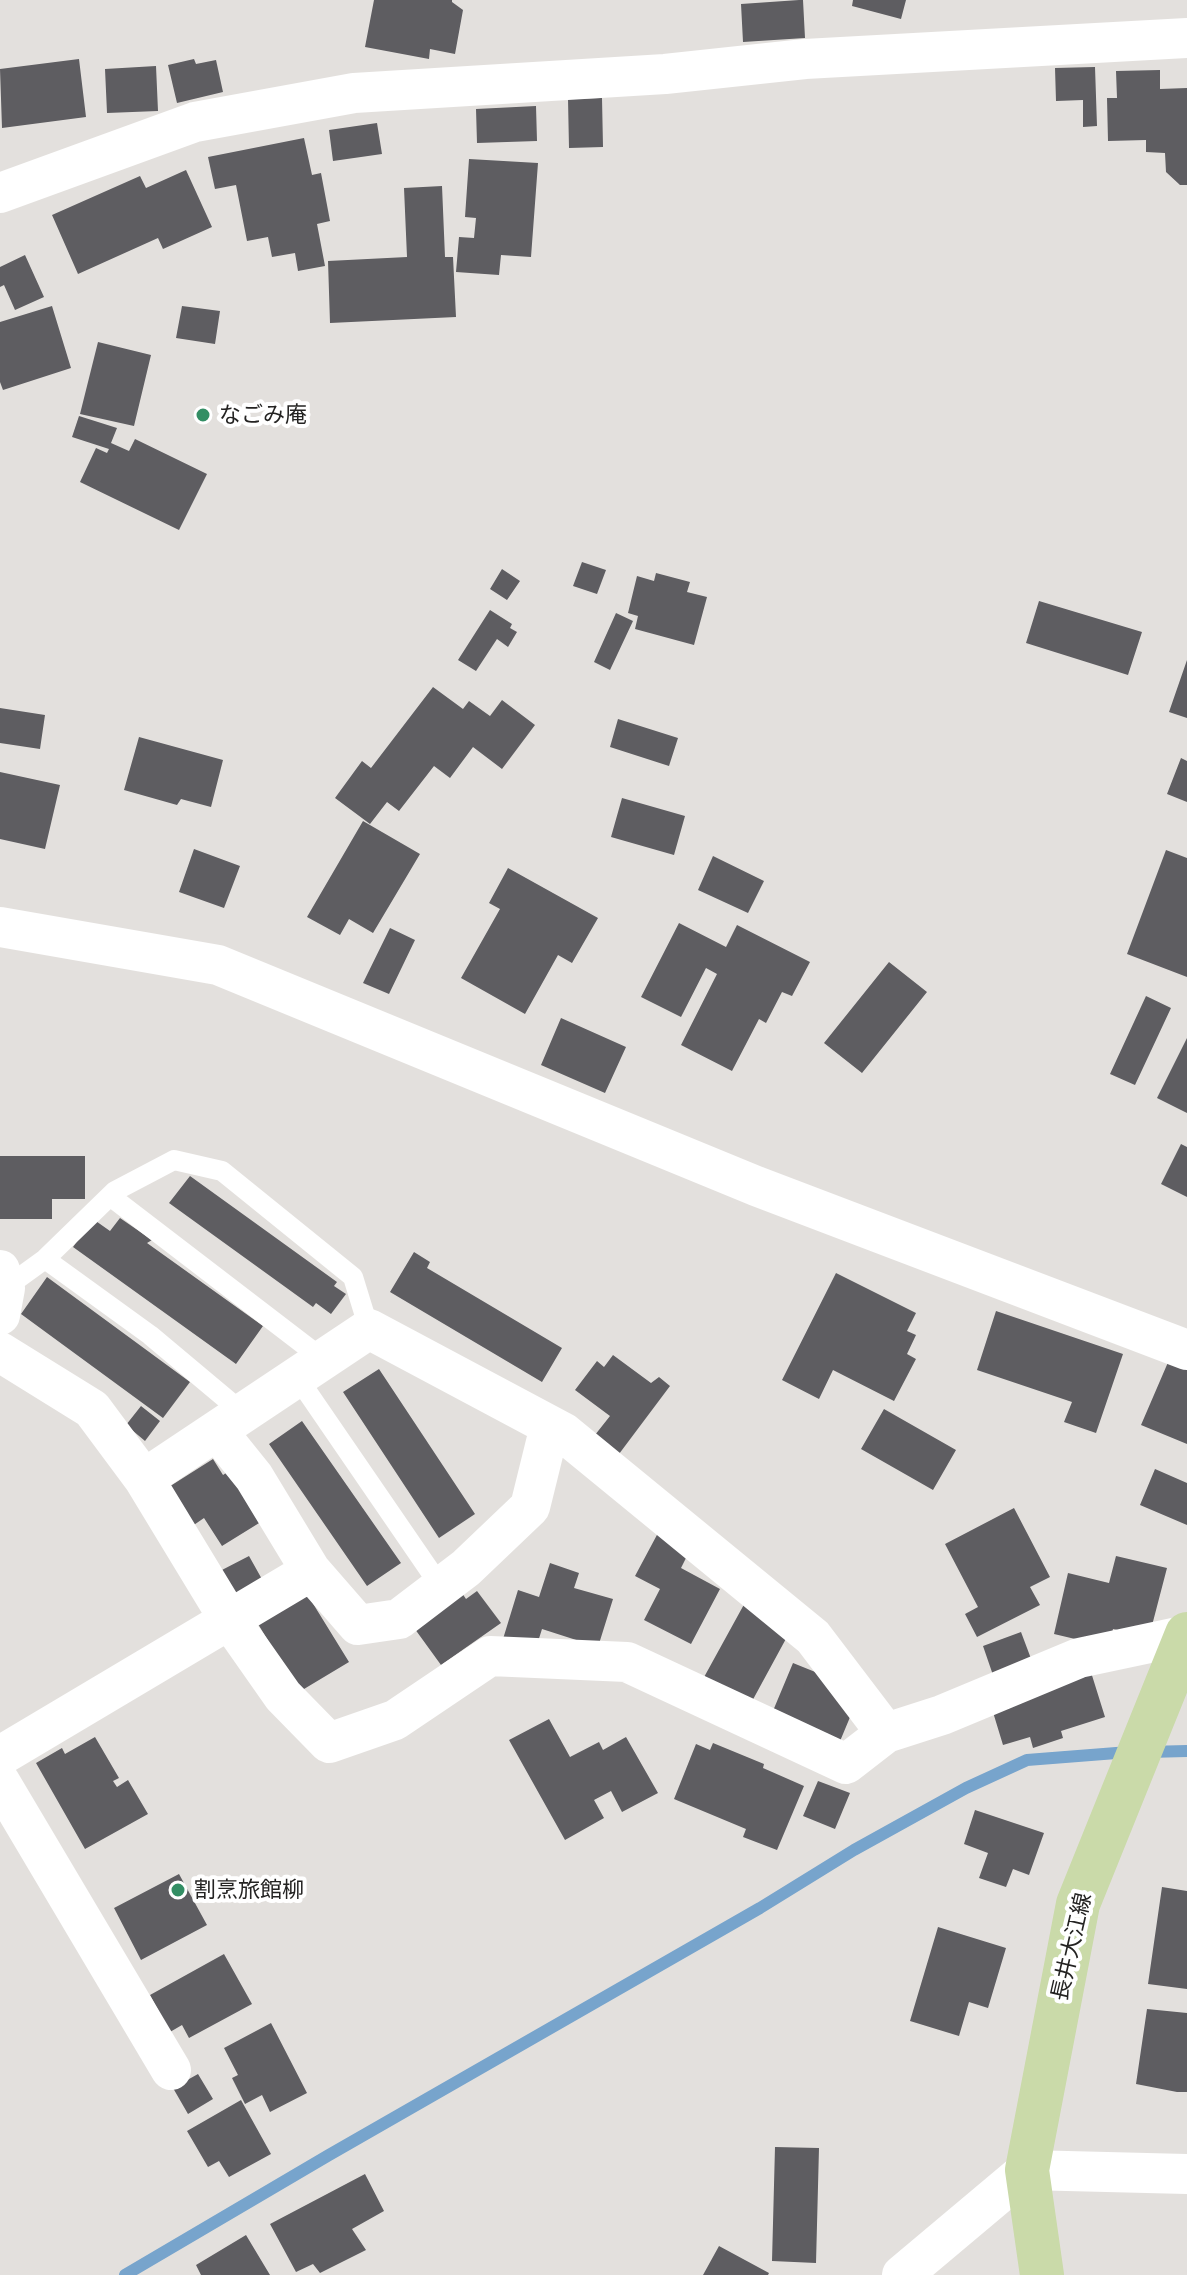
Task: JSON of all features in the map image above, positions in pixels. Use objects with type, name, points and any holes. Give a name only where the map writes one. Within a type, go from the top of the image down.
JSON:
[{"type":"main road","name":"長井大江線","points":[[1042,2275],[1027,2170],[1078,1904],[1187,1635]]},
{"type":"street","points":[[0,193],[195,122],[354,93],[665,74],[805,59],[1187,38]]},
{"type":"street","points":[[0,927],[218,965],[756,1186],[1187,1350]]},
{"type":"street","points":[[144,1479],[369,1329],[564,1433],[813,1637],[886,1733]]},
{"type":"street","points":[[0,1352],[92,1409],[144,1479],[229,1619],[283,1696],[329,1743],[395,1720],[490,1656],[627,1662],[846,1764],[886,1733],[942,1715],[1079,1658],[1187,1635]]},
{"type":"street","points":[[230,1422],[254,1477],[311,1571],[358,1625],[399,1619],[466,1568],[530,1507],[550,1426]]},
{"type":"street","points":[[0,1756],[311,1571]]},
{"type":"street","points":[[0,1782],[171,2070]]},
{"type":"street","points":[[902,2275],[1027,2170],[1187,2174]]},
{"type":"lane","points":[[2,1291],[45,1259],[115,1191],[174,1160],[222,1171],[353,1277],[369,1329]]},
{"type":"lane","points":[[110,1196],[310,1368],[441,1587]]},
{"type":"lane","points":[[45,1259],[150,1335],[230,1422]]},
{"type":"building","points":[[374,0],[452,0],[463,10],[455,54],[430,49],[429,59],[365,47]]},
{"type":"building","points":[[803,0],[805,38],[743,42],[741,4]]},
{"type":"building","points":[[853,0],[906,0],[901,19],[852,6]]},
{"type":"building","points":[[79,59],[86,117],[2,128],[0,69]]},
{"type":"building","points":[[194,59],[196,64],[216,60],[223,92],[177,103],[168,65]]},
{"type":"building","points":[[156,66],[158,111],[107,113],[105,69]]},
{"type":"building","points":[[1095,67],[1097,126],[1083,127],[1083,100],[1056,101],[1055,68]]},
{"type":"building","points":[[1160,70],[1160,89],[1187,88],[1187,185],[1180,185],[1166,172],[1165,153],[1146,152],[1146,140],[1108,141],[1107,98],[1117,98],[1116,71]]},
{"type":"building","points":[[602,98],[603,147],[569,148],[568,99]]},
{"type":"building","points":[[536,106],[537,141],[477,143],[476,109]]},
{"type":"building","points":[[377,123],[382,154],[333,161],[329,130]]},
{"type":"building","points":[[304,138],[312,175],[321,173],[330,221],[317,224],[325,266],[298,271],[295,253],[272,257],[268,237],[247,241],[236,185],[215,189],[208,157]]},
{"type":"building","points":[[469,159],[538,163],[531,257],[501,255],[499,275],[456,272],[459,237],[474,238],[476,218],[465,217]]},
{"type":"building","points":[[186,170],[212,227],[163,249],[158,238],[78,274],[52,215],[140,176],[146,188]]},
{"type":"building","points":[[442,186],[445,257],[453,257],[456,317],[330,323],[328,261],[407,257],[404,188]]},
{"type":"building","points":[[25,255],[44,297],[15,310],[4,285],[0,287],[0,267]]},
{"type":"building","points":[[52,306],[71,368],[3,390],[0,382],[0,322]]},
{"type":"building","points":[[182,306],[220,311],[215,344],[176,338]]},
{"type":"building","points":[[98,342],[151,355],[134,426],[80,414]]},
{"type":"building","points":[[79,416],[117,428],[111,443],[129,451],[135,439],[207,474],[179,530],[80,482],[96,448],[107,453],[109,449],[72,437]]},
{"type":"building","points":[[582,562],[606,570],[597,594],[573,586]]},
{"type":"building","points":[[502,569],[520,581],[507,600],[490,589]]},
{"type":"building","points":[[656,573],[690,582],[687,592],[707,597],[694,645],[635,629],[638,616],[628,613],[637,576],[654,581]]},
{"type":"building","points":[[1039,601],[1142,632],[1128,675],[1026,643]]},
{"type":"building","points":[[490,610],[512,624],[510,628],[517,632],[508,647],[497,639],[476,671],[458,660]]},
{"type":"building","points":[[616,613],[633,621],[610,670],[594,662]]},
{"type":"building","points":[[1187,660],[1187,718],[1169,712]]},
{"type":"building","points":[[433,687],[463,709],[469,701],[490,716],[502,700],[535,725],[502,769],[473,747],[450,778],[434,766],[399,811],[387,802],[370,824],[335,798],[362,761],[371,768]]},
{"type":"building","points":[[0,708],[45,715],[40,749],[0,743]]},
{"type":"building","points":[[618,719],[678,738],[669,766],[610,747]]},
{"type":"building","points":[[139,737],[223,760],[211,807],[181,799],[177,805],[124,790]]},
{"type":"building","points":[[1181,758],[1187,761],[1187,802],[1167,794]]},
{"type":"building","points":[[0,772],[60,785],[45,849],[0,839]]},
{"type":"building","points":[[622,798],[685,816],[674,855],[611,837]]},
{"type":"building","points":[[363,821],[420,854],[373,933],[349,919],[340,935],[307,917]]},
{"type":"building","points":[[194,849],[240,866],[224,908],[179,892]]},
{"type":"building","points":[[1166,850],[1187,858],[1187,977],[1127,954]]},
{"type":"building","points":[[713,856],[764,881],[748,913],[698,890]]},
{"type":"building","points":[[508,868],[598,918],[572,963],[558,955],[525,1014],[461,978],[500,909],[489,903]]},
{"type":"building","points":[[679,923],[726,947],[737,925],[810,962],[792,996],[782,992],[766,1023],[759,1019],[732,1071],[681,1045],[717,974],[706,968],[681,1017],[641,997]]},
{"type":"building","points":[[390,928],[415,940],[389,994],[363,983]]},
{"type":"building","points":[[889,962],[927,992],[862,1073],[824,1043]]},
{"type":"building","points":[[1146,996],[1171,1008],[1135,1085],[1110,1074]]},
{"type":"building","points":[[561,1018],[626,1047],[605,1093],[541,1065]]},
{"type":"building","points":[[1187,1038],[1187,1113],[1157,1098]]},
{"type":"building","points":[[1181,1144],[1187,1147],[1187,1197],[1161,1184]]},
{"type":"building","points":[[0,1156],[85,1156],[85,1199],[52,1199],[52,1219],[0,1219]]},
{"type":"building","points":[[190,1176],[337,1282],[334,1286],[346,1294],[331,1314],[316,1303],[313,1307],[169,1203]]},
{"type":"building","points":[[120,1218],[152,1240],[147,1243],[263,1326],[236,1364],[73,1247],[93,1219],[110,1231]]},
{"type":"building","points":[[414,1252],[430,1262],[427,1268],[562,1348],[542,1382],[390,1292]]},
{"type":"building","points":[[836,1273],[916,1313],[907,1331],[916,1335],[907,1354],[916,1359],[894,1401],[833,1370],[819,1399],[782,1380]]},
{"type":"building","points":[[47,1277],[190,1382],[163,1418],[21,1314]]},
{"type":"building","points":[[996,1311],[1123,1354],[1096,1433],[1064,1422],[1072,1402],[977,1370]]},
{"type":"building","points":[[613,1355],[651,1383],[659,1377],[670,1386],[616,1458],[591,1440],[610,1416],[575,1390],[597,1361],[604,1367]]},
{"type":"building","points":[[1169,1360],[1187,1368],[1187,1444],[1141,1425]]},
{"type":"building","points":[[379,1369],[475,1514],[439,1538],[343,1392]]},
{"type":"building","points":[[141,1406],[160,1421],[145,1441],[126,1425]]},
{"type":"building","points":[[884,1409],[956,1450],[933,1490],[861,1449]]},
{"type":"building","points":[[302,1421],[401,1563],[367,1586],[269,1444]]},
{"type":"building","points":[[213,1459],[223,1475],[232,1469],[264,1520],[222,1546],[204,1518],[188,1529],[164,1490]]},
{"type":"building","points":[[1155,1469],[1187,1483],[1187,1525],[1140,1505]]},
{"type":"building","points":[[1014,1508],[1050,1577],[1030,1587],[1040,1605],[977,1637],[965,1614],[978,1607],[945,1544]]},
{"type":"building","points":[[658,1533],[690,1550],[681,1568],[720,1589],[691,1644],[644,1620],[660,1589],[635,1576]]},
{"type":"building","points":[[249,1556],[263,1581],[233,1597],[220,1571]]},
{"type":"building","points":[[1116,1556],[1167,1568],[1149,1637],[1113,1629],[1109,1647],[1054,1634],[1068,1573],[1109,1583]]},
{"type":"building","points":[[550,1563],[579,1573],[574,1588],[613,1599],[598,1647],[542,1629],[536,1648],[503,1639],[518,1590],[539,1597]]},
{"type":"building","points":[[304,1589],[349,1662],[299,1692],[255,1619]]},
{"type":"building","points":[[460,1590],[466,1599],[477,1591],[501,1623],[441,1665],[412,1625]]},
{"type":"building","points":[[747,1599],[794,1624],[750,1705],[703,1679]]},
{"type":"building","points":[[1021,1632],[1033,1664],[994,1678],[983,1646]]},
{"type":"building","points":[[793,1663],[840,1682],[853,1710],[838,1746],[770,1718]]},
{"type":"building","points":[[1090,1669],[1105,1717],[1061,1731],[1063,1738],[1033,1748],[1030,1737],[1003,1745],[989,1699]]},
{"type":"building","points":[[549,1719],[570,1757],[599,1742],[603,1750],[626,1737],[658,1793],[622,1812],[611,1791],[594,1800],[604,1818],[565,1840],[509,1740]]},
{"type":"building","points":[[95,1737],[119,1778],[113,1781],[117,1787],[128,1780],[148,1814],[85,1849],[36,1763],[62,1748],[65,1754]]},
{"type":"building","points":[[713,1743],[764,1764],[763,1768],[804,1786],[777,1850],[743,1837],[746,1829],[674,1799],[696,1744],[710,1750]]},
{"type":"building","points":[[818,1781],[850,1793],[835,1829],[803,1816]]},
{"type":"building","points":[[975,1810],[1044,1833],[1029,1875],[1013,1869],[1006,1887],[979,1878],[988,1853],[964,1844]]},
{"type":"building","points":[[179,1874],[207,1925],[141,1960],[114,1908]]},
{"type":"building","points":[[1162,1887],[1187,1891],[1187,1989],[1148,1984]]},
{"type":"building","points":[[938,1927],[1006,1948],[988,2008],[969,2002],[959,2036],[910,2021]]},
{"type":"building","points":[[224,1954],[252,2004],[189,2038],[182,2025],[170,2032],[150,1995]]},
{"type":"building","points":[[1147,2009],[1187,2013],[1187,2092],[1136,2084]]},
{"type":"building","points":[[271,2023],[307,2093],[270,2112],[262,2095],[245,2104],[232,2078],[238,2075],[224,2048]]},
{"type":"building","points":[[198,2074],[213,2099],[188,2114],[173,2088]]},
{"type":"building","points":[[241,2100],[271,2154],[229,2177],[219,2161],[208,2167],[187,2131]]},
{"type":"building","points":[[775,2147],[819,2148],[816,2263],[772,2261]]},
{"type":"building","points":[[365,2174],[384,2211],[352,2229],[366,2250],[320,2273],[313,2264],[296,2272],[270,2224]]},
{"type":"building","points":[[246,2235],[270,2275],[201,2275],[196,2265]]},
{"type":"building","points":[[719,2246],[769,2273],[768,2275],[703,2275]]},
{"type":"waterway","points":[[1147,1752],[1187,1751]]},
{"type":"waterway","points":[[125,2275],[760,1908],[854,1850],[966,1788],[1027,1760],[1129,1752]]},
{"type":"place","name":"なごみ庵","points":[[203,415]]},
{"type":"place","name":"割烹旅館柳","points":[[178,1890]]}]
